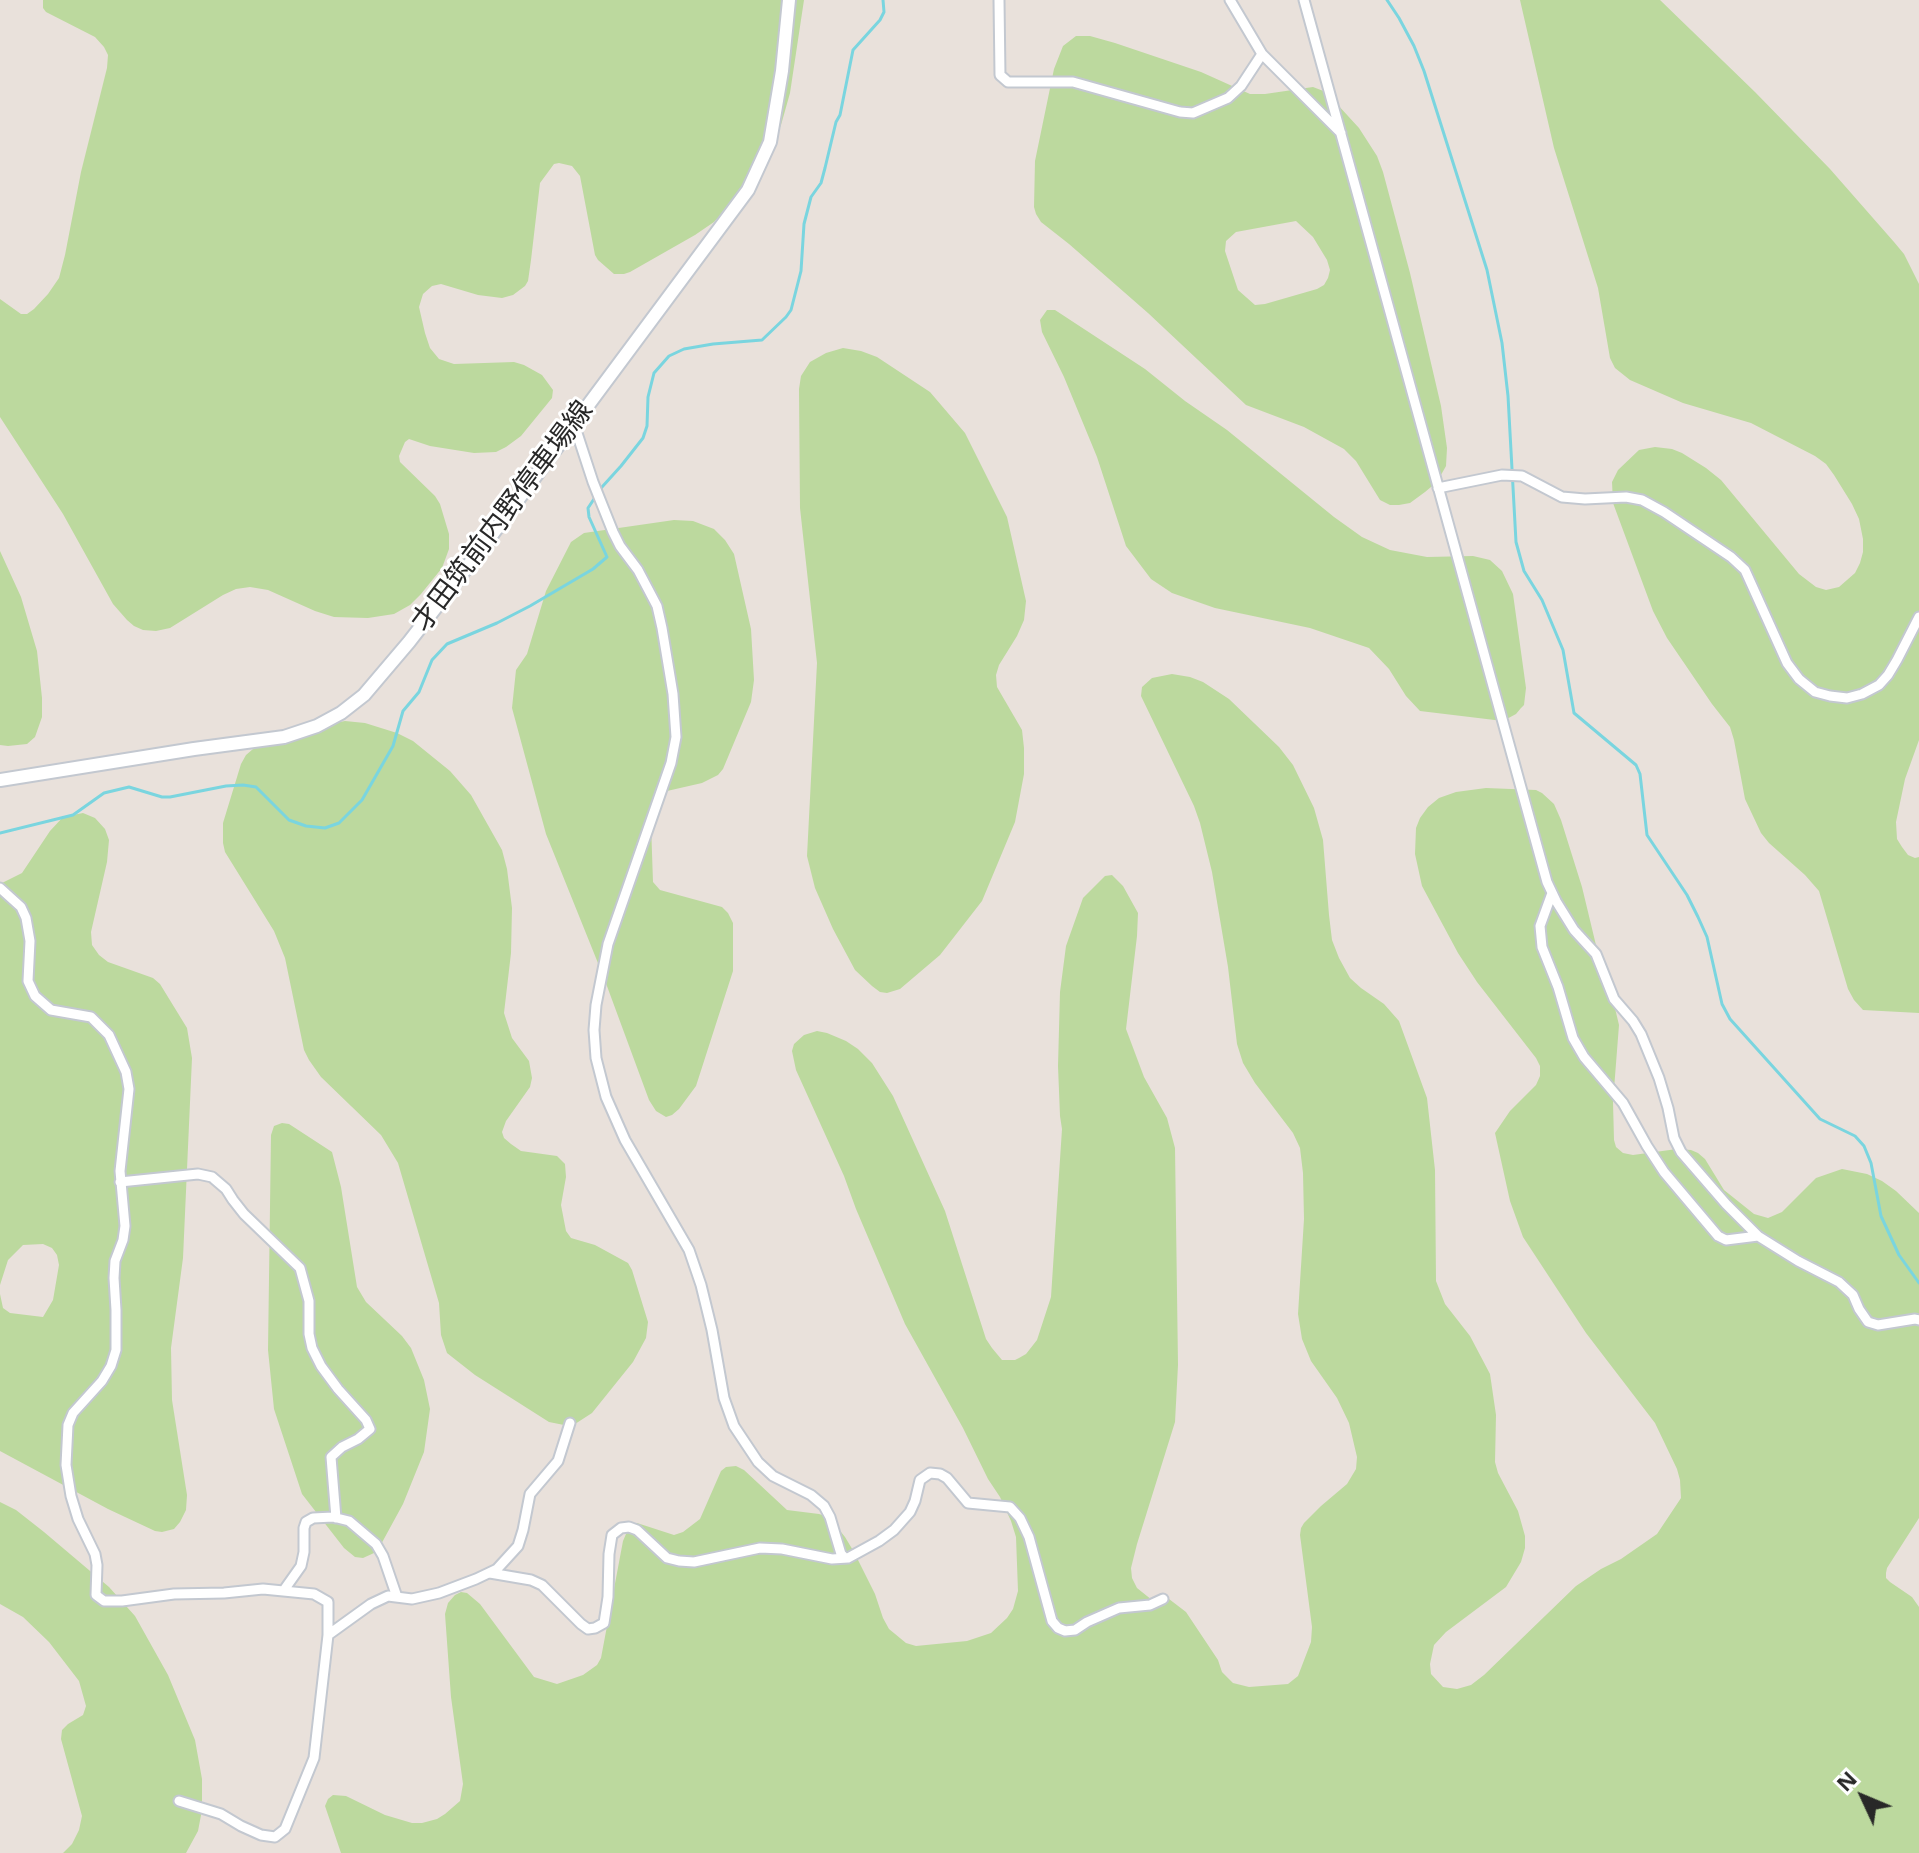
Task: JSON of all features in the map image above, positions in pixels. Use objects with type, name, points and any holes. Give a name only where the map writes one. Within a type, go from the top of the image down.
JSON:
[{"type":"main road","name":"才田筑前内野停車場線","points":[[0,780],[284,737],[317,726],[364,695],[488,540],[748,190],[770,142],[782,71],[789,0]]},
{"type":"street","points":[[999,0],[1000,75],[1008,82],[1073,82],[1193,113],[1228,98],[1241,86],[1262,54]]},
{"type":"street","points":[[1230,0],[1262,54],[1341,133]]},
{"type":"street","points":[[1304,0],[1547,882],[1574,930],[1596,954],[1614,999],[1641,1034],[1659,1078],[1674,1138],[1681,1152],[1758,1236],[1839,1282],[1853,1295],[1868,1322],[1878,1325],[1919,1320]]},
{"type":"street","points":[[574,424],[613,532],[657,606],[673,694],[676,737],[667,778],[608,944],[596,1005],[596,1058],[606,1097],[625,1140],[689,1250],[701,1285],[724,1398],[734,1426],[758,1462],[773,1476],[811,1495],[824,1506],[844,1557]]},
{"type":"street","points":[[1438,488],[1502,475],[1522,476],[1562,497],[1642,500],[1731,557],[1745,570],[1787,663],[1799,679],[1815,692],[1847,698],[1879,685],[1897,660],[1919,617]]},
{"type":"street","points":[[0,888],[21,907],[26,918],[30,941],[28,981],[35,996],[51,1010],[91,1017],[109,1035],[126,1072],[129,1089],[120,1171],[125,1226],[115,1261],[116,1350],[102,1381],[73,1413],[68,1425],[66,1465],[71,1496],[95,1554],[96,1595],[104,1601],[122,1601],[174,1594],[263,1589],[314,1594],[328,1602],[328,1635],[314,1758],[285,1829],[275,1837],[261,1835],[221,1814],[179,1801]]},
{"type":"street","points":[[1552,892],[1540,926],[1542,947],[1573,1038],[1584,1057],[1623,1103],[1664,1172],[1718,1236],[1726,1240],[1758,1236]]},
{"type":"street","points":[[120,1182],[198,1174],[212,1177],[226,1189],[244,1214],[300,1268],[309,1301],[312,1348],[321,1366],[370,1429],[331,1457],[336,1518]]},
{"type":"street","points":[[328,1635],[371,1604],[388,1596],[412,1599],[439,1593],[497,1569],[518,1546],[530,1494],[558,1461],[570,1423]]},
{"type":"street","points":[[490,1573],[542,1585],[588,1629],[604,1623],[612,1535],[621,1528],[637,1530],[667,1558],[679,1561],[694,1562],[760,1548],[832,1559],[853,1556],[894,1530],[910,1512],[920,1480],[930,1473],[947,1478],[968,1503],[1010,1507],[1020,1518],[1029,1537],[1052,1621],[1058,1628],[1075,1630],[1119,1608],[1150,1605],[1163,1599]]},
{"type":"street","points":[[284,1590],[301,1566],[306,1522],[313,1518],[336,1518],[349,1521],[376,1544],[397,1597]]},
{"type":"green space","points":[[43,0],[804,0],[790,93],[781,125],[770,151],[739,195],[714,222],[630,272],[614,274],[595,255],[580,176],[572,166],[554,164],[540,183],[525,286],[513,295],[502,298],[478,295],[441,284],[432,286],[423,294],[419,307],[425,333],[430,348],[439,359],[454,364],[514,362],[542,375],[553,390],[552,398],[521,436],[496,452],[474,453],[430,446],[409,439],[405,442],[399,456],[400,462],[435,496],[449,534],[449,549],[442,568],[410,605],[394,614],[368,618],[334,617],[268,590],[250,587],[223,595],[170,628],[156,631],[134,626],[113,604],[63,514],[0,417],[0,299],[21,314],[27,314],[48,294],[59,278],[107,68],[108,55],[95,37],[46,12]]},
{"type":"green space","points":[[1520,0],[1660,0],[1830,169],[1904,254],[1919,284],[1919,740],[1905,779],[1896,822],[1897,839],[1902,847],[1908,855],[1919,857],[1919,1013],[1863,1010],[1854,1000],[1819,891],[1761,833],[1745,799],[1730,727],[1667,638],[1653,611],[1613,503],[1612,482],[1618,470],[1639,450],[1655,447],[1682,453],[1721,480],[1799,574],[1816,587],[1826,590],[1839,587],[1855,573],[1860,563],[1863,539],[1859,519],[1834,475],[1815,456],[1751,423],[1683,403],[1630,380],[1615,368],[1610,358],[1598,288],[1554,148]]},
{"type":"green space","points":[[1076,36],[1090,36],[1201,72],[1250,94],[1313,87],[1326,92],[1359,128],[1383,172],[1441,406],[1447,448],[1446,466],[1437,482],[1410,503],[1390,505],[1380,500],[1356,461],[1344,449],[1304,427],[1246,405],[1148,313],[1041,222],[1034,207],[1035,161],[1054,69],[1063,46]],"holes":[[[1296,221],[1313,237],[1330,270],[1324,285],[1255,305],[1238,290],[1225,251],[1226,241],[1236,232]]]},
{"type":"green space","points":[[1047,310],[1055,310],[1145,369],[1362,537],[1390,550],[1427,557],[1473,556],[1490,560],[1502,571],[1513,594],[1526,688],[1524,705],[1503,721],[1420,711],[1369,648],[1310,628],[1215,608],[1172,593],[1151,579],[1126,546],[1097,457],[1042,332],[1040,320]]},
{"type":"green space","points":[[843,348],[877,357],[930,392],[965,433],[1007,517],[1026,601],[1024,620],[996,675],[997,687],[1022,730],[1024,774],[1015,822],[982,901],[940,955],[900,989],[887,993],[880,992],[855,970],[815,888],[807,856],[817,663],[800,508],[799,389],[801,376],[810,362]]},
{"type":"green space","points":[[674,520],[693,521],[714,529],[734,554],[751,629],[754,680],[751,702],[723,769],[702,783],[667,791],[659,799],[651,824],[653,882],[660,890],[722,907],[733,923],[733,971],[696,1086],[679,1109],[666,1117],[656,1111],[649,1100],[546,834],[512,708],[516,670],[527,654],[546,591],[571,542],[584,533]]},
{"type":"green space","points":[[0,551],[21,597],[37,651],[42,698],[42,717],[35,737],[27,744],[8,746],[0,745]]},
{"type":"green space","points":[[1172,674],[1203,682],[1229,699],[1279,747],[1293,765],[1314,808],[1323,840],[1332,940],[1339,958],[1350,978],[1384,1004],[1399,1021],[1427,1098],[1435,1170],[1436,1281],[1445,1304],[1470,1336],[1490,1374],[1496,1415],[1495,1462],[1518,1511],[1525,1536],[1521,1562],[1506,1587],[1446,1632],[1434,1645],[1431,1674],[1443,1687],[1457,1689],[1471,1685],[1484,1675],[1576,1586],[1657,1534],[1681,1498],[1677,1469],[1655,1423],[1586,1333],[1523,1237],[1510,1201],[1495,1133],[1510,1111],[1536,1085],[1540,1066],[1477,982],[1422,886],[1415,854],[1416,828],[1428,807],[1439,798],[1456,792],[1486,788],[1536,790],[1554,804],[1582,887],[1619,1025],[1613,1102],[1614,1140],[1623,1153],[1633,1155],[1677,1149],[1698,1153],[1724,1190],[1754,1214],[1768,1218],[1782,1212],[1816,1178],[1842,1169],[1882,1181],[1919,1213],[1919,1518],[1887,1568],[1886,1578],[1912,1597],[1919,1607],[1919,1853],[341,1853],[325,1806],[333,1795],[346,1796],[385,1815],[412,1823],[437,1819],[460,1801],[463,1784],[451,1697],[445,1614],[448,1603],[455,1595],[467,1593],[480,1604],[534,1677],[557,1684],[583,1675],[601,1658],[623,1541],[629,1527],[637,1523],[674,1535],[683,1532],[700,1519],[721,1471],[726,1467],[736,1466],[744,1470],[787,1510],[829,1517],[854,1552],[889,1629],[906,1643],[916,1646],[967,1641],[991,1633],[1007,1618],[1018,1591],[1016,1537],[1011,1521],[905,1324],[796,1070],[792,1051],[794,1044],[804,1035],[817,1031],[846,1041],[872,1063],[893,1096],[945,1211],[986,1339],[1002,1360],[1019,1358],[1037,1340],[1051,1297],[1062,1129],[1058,1066],[1060,992],[1066,946],[1083,898],[1105,876],[1112,875],[1123,886],[1138,913],[1126,1029],[1144,1077],[1167,1118],[1175,1148],[1178,1365],[1175,1422],[1137,1544],[1131,1568],[1132,1578],[1137,1588],[1152,1600],[1169,1599],[1186,1612],[1218,1660],[1222,1672],[1233,1683],[1249,1687],[1288,1684],[1298,1676],[1311,1642],[1312,1627],[1301,1528],[1347,1484],[1356,1469],[1357,1457],[1349,1423],[1337,1398],[1311,1361],[1302,1339],[1298,1314],[1304,1219],[1300,1148],[1293,1133],[1243,1063],[1237,1044],[1212,872],[1200,823],[1141,696],[1142,687],[1152,678]]},
{"type":"green space","points":[[345,721],[365,723],[397,733],[413,741],[450,771],[471,795],[502,850],[512,908],[511,953],[504,1013],[512,1038],[529,1061],[532,1078],[530,1087],[506,1121],[502,1132],[504,1138],[521,1151],[557,1156],[565,1164],[561,1205],[566,1231],[571,1238],[595,1245],[628,1263],[648,1322],[646,1338],[633,1362],[592,1413],[575,1424],[549,1422],[475,1375],[447,1353],[441,1335],[439,1303],[398,1163],[381,1135],[321,1077],[309,1060],[304,1050],[285,958],[274,931],[225,852],[223,823],[246,755],[267,744]]},
{"type":"green space","points":[[83,813],[95,818],[105,829],[109,840],[91,932],[92,945],[108,962],[153,978],[160,984],[187,1028],[192,1058],[183,1258],[171,1348],[172,1400],[187,1495],[186,1510],[180,1522],[174,1529],[162,1532],[108,1509],[0,1451],[0,1294],[3,1308],[10,1313],[43,1317],[53,1300],[59,1265],[52,1248],[43,1244],[23,1245],[8,1260],[0,1285],[0,884],[22,873],[63,817]]},
{"type":"green space","points":[[289,1124],[332,1152],[341,1187],[357,1287],[366,1302],[411,1348],[424,1380],[430,1409],[424,1452],[403,1504],[379,1548],[363,1558],[355,1557],[344,1548],[302,1494],[274,1409],[268,1350],[271,1135],[274,1126]]},
{"type":"green space","points":[[0,1502],[16,1510],[109,1587],[135,1616],[168,1675],[195,1740],[202,1779],[198,1831],[186,1853],[63,1853],[72,1844],[82,1816],[61,1739],[62,1730],[83,1715],[86,1706],[79,1681],[49,1642],[23,1617],[0,1604]]},
{"type":"waterway","points":[[0,833],[73,815],[104,793],[129,787],[162,797],[226,786],[256,787],[289,820],[325,828],[339,823],[362,800],[393,746],[403,711],[419,692],[432,660],[447,644],[530,606],[593,569],[607,557],[588,508],[643,438],[654,373],[669,356],[684,349],[762,340],[791,310],[801,271],[804,224],[811,197],[821,183],[840,115],[853,50],[880,20],[884,12],[883,0]]},
{"type":"waterway","points":[[1387,0],[1414,46],[1424,71],[1487,270],[1502,343],[1508,396],[1516,542],[1524,571],[1542,600],[1563,650],[1574,713],[1636,765],[1640,774],[1647,835],[1698,917],[1707,937],[1722,1004],[1730,1019],[1820,1119],[1855,1136],[1864,1146],[1871,1163],[1881,1216],[1899,1255],[1919,1283]]}]
